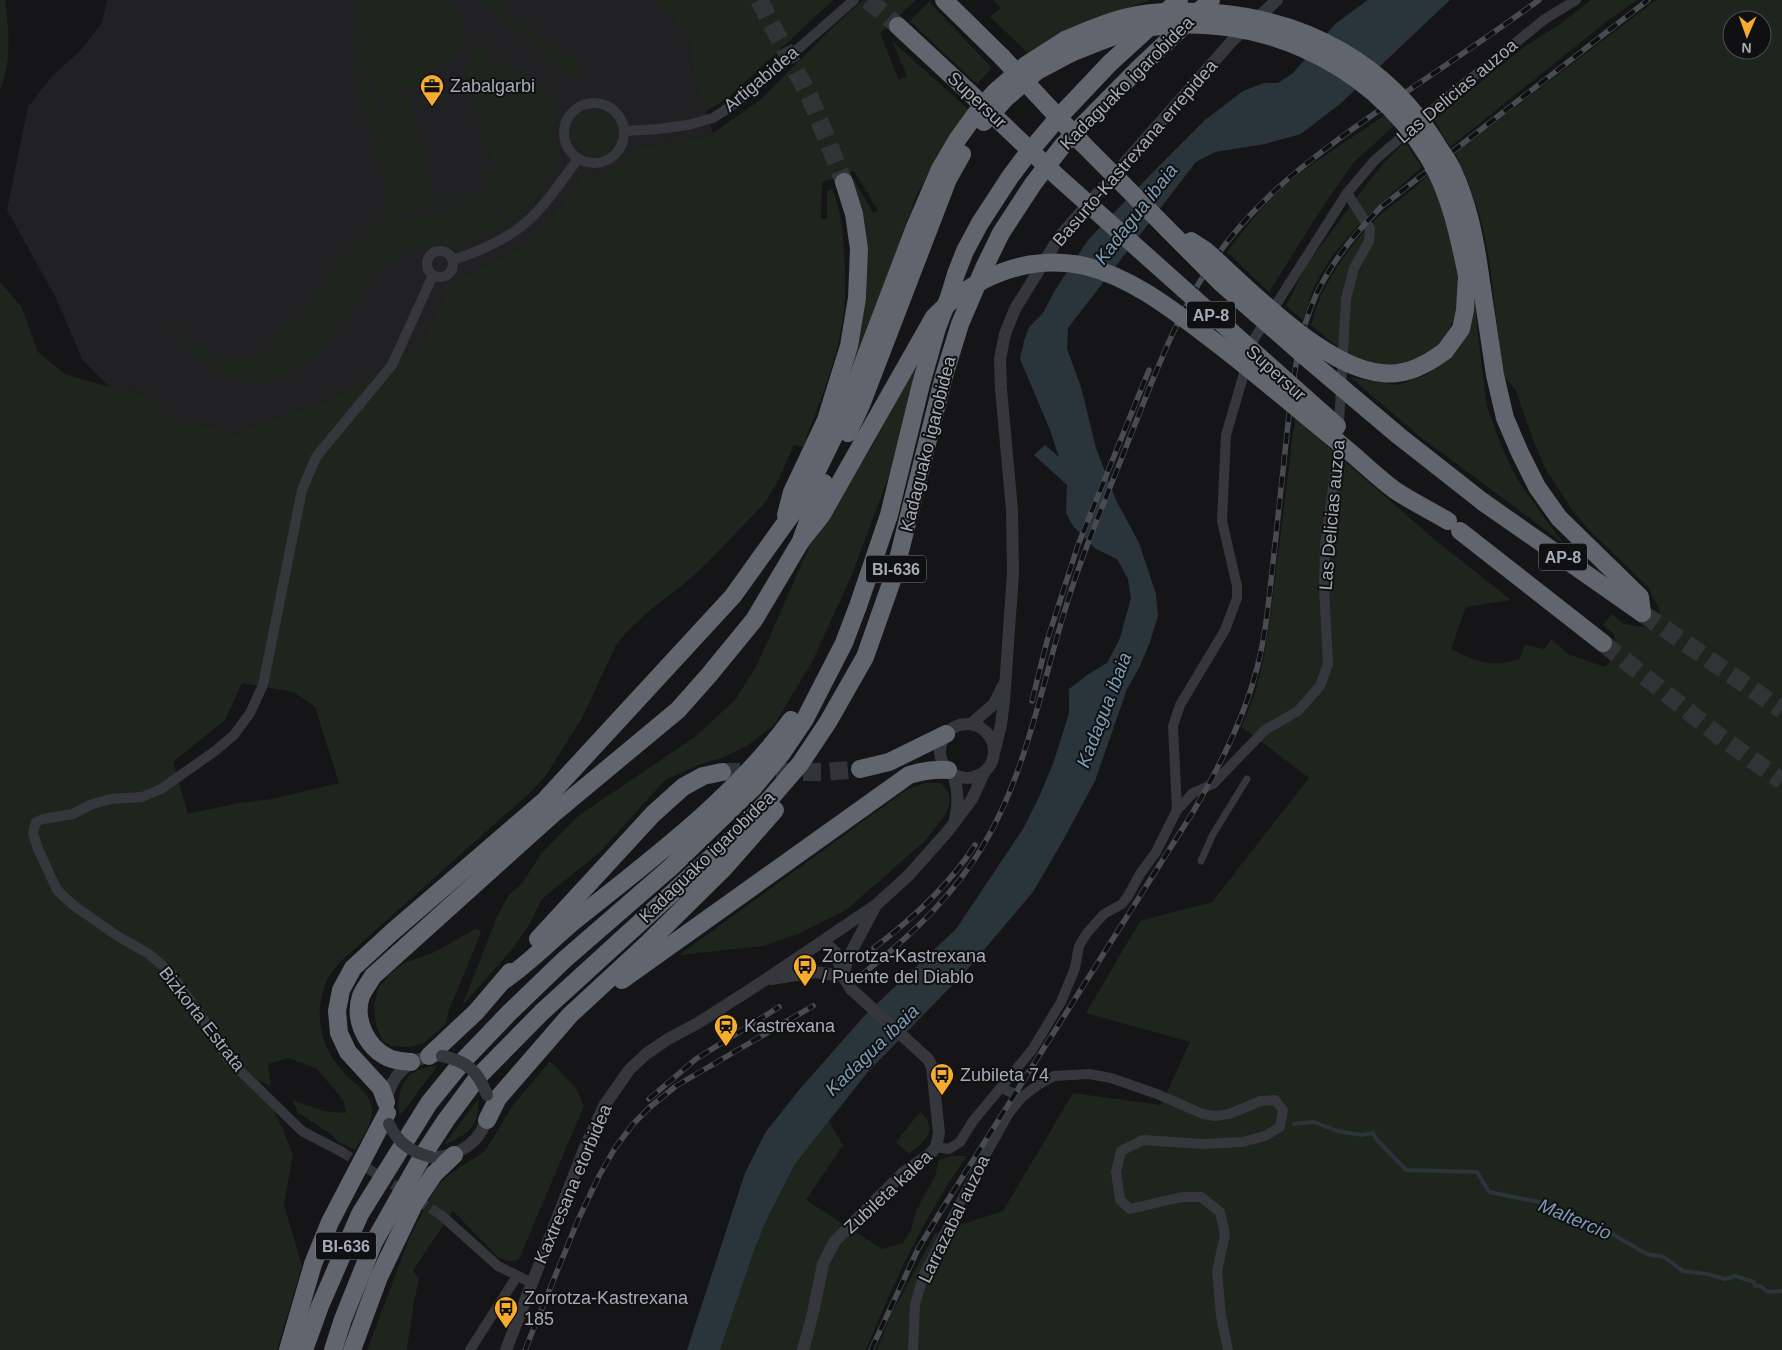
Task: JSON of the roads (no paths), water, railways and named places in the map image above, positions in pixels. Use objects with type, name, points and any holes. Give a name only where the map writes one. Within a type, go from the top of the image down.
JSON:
[{"type":"highway","name":"Supersur","points":[[944,0],[1002,57],[1083,144],[1221,283],[1301,354],[1399,436],[1483,502],[1642,613],[1640,597],[1559,518],[1537,487],[1505,418],[1473,276]]},
{"type":"highway","name":"Kadaguako igarobidea","points":[[304,1350],[320,1306],[360,1214],[429,1103],[464,1060],[509,1013],[564,960],[670,868],[753,788],[782,753],[805,719],[844,643],[877,553],[889,515],[934,337],[956,274],[980,223],[1010,177],[1057,119],[1110,64],[1179,0]]},
{"type":"highway","name":"Kadaguako igarobidea","points":[[333,1350],[343,1319],[374,1242],[418,1163],[478,1077],[542,1012],[714,856],[768,802],[800,764],[828,722],[865,657],[894,575],[944,376],[960,324],[1001,234],[1032,184],[1063,144],[1211,0]]},
{"type":"highway","points":[[288,1350],[313,1264],[330,1222],[387,1113],[381,1088],[348,1052],[340,1033],[337,1011],[340,990],[353,968],[544,801],[733,596],[804,497],[840,424],[921,230],[966,147],[983,123],[1006,98],[1068,46],[1135,30],[1199,24],[1252,31],[1287,41],[1317,53],[1372,90],[1403,122],[1429,158],[1447,197],[1473,276],[1460,329],[1445,351],[1429,363],[1405,372],[1382,374],[1359,369],[1329,354],[1290,327],[1205,250],[1160,220]]},
{"type":"highway","name":"Supersur","points":[[898,26],[1058,177],[1306,400],[1454,526],[1602,643]]},
{"type":"highway","points":[[784,526],[792,492],[826,420],[848,346],[857,298],[859,249],[854,214],[844,182]]},
{"type":"highway","points":[[801,541],[814,504],[861,405],[921,230]]},
{"type":"highway","points":[[412,1062],[389,1058],[371,1045],[362,1031],[359,1015],[361,997],[373,976],[554,813],[678,710],[709,675],[754,620],[801,541],[821,516],[934,317],[948,302],[986,278],[1010,268],[1050,263],[1084,266],[1102,271],[1146,292],[1226,350],[1396,490],[1454,526]]},
{"type":"highway","points":[[486,1120],[498,1098],[570,1015],[650,942],[724,868],[807,772],[858,690],[865,657]]},
{"type":"highway","points":[[503,981],[522,968],[572,923],[733,787],[780,736],[800,708],[826,680]]},
{"type":"highway","points":[[860,769],[890,762],[946,734]]},
{"type":"highway","points":[[536,1056],[554,1046],[620,982],[909,776],[936,769],[950,772]]},
{"type":"highway","points":[[435,1056],[476,1012],[517,962],[653,814],[683,787],[703,776],[722,772]]},
{"type":"highway","points":[[352,1350],[379,1277],[414,1204],[434,1174],[454,1155]]},
{"type":"street","name":"Artigabidea","points":[[625,131],[688,125],[713,118],[736,103],[854,0]]},
{"type":"street","name":"Basurto-Kastrexana errepidea","points":[[995,749],[1001,725],[1006,676],[1012,573],[1012,510],[1000,359],[1005,334],[1015,309],[1060,236],[1232,41],[1277,0]]},
{"type":"street","name":"Las Delicias auzoa","points":[[1177,810],[1174,726],[1180,705],[1225,630],[1237,598],[1237,586],[1222,521],[1226,435],[1254,339],[1347,193],[1375,160],[1443,101],[1545,19],[1576,0]]},
{"type":"street","points":[[592,103],[608,106],[617,113],[625,131],[624,141],[620,149],[606,162],[596,164],[578,159],[570,152],[565,143],[565,123],[570,114],[578,107],[592,103]]},
{"type":"street","points":[[453,260],[479,252],[502,240],[524,224],[543,205],[578,159]]},
{"type":"street","name":"Las Delicias auzoa","points":[[936,1147],[949,1150],[960,1142],[972,1121],[1032,1050],[1061,1002],[1075,968],[1079,946],[1104,914],[1122,904],[1128,896],[1140,874],[1156,852],[1177,810],[1193,793],[1213,784],[1265,730],[1298,711],[1320,686],[1328,664],[1324,586],[1325,546],[1337,459],[1346,299],[1354,268],[1369,241],[1370,229],[1347,193]]},
{"type":"street","points":[[445,251],[449,253],[453,260],[452,269],[446,276],[438,277],[428,270],[428,259],[433,252],[445,251]]},
{"type":"street","name":"Bizkorta Estrata","points":[[342,1152],[302,1131],[228,1059],[171,973],[149,954],[116,935],[73,905],[57,890],[38,849],[33,833],[36,822],[43,819],[73,814],[110,799],[142,797],[161,789],[215,751],[234,735],[250,713],[264,684],[302,490],[316,457],[392,365],[433,275]]},
{"type":"street","name":"Basurto-Kastrexana errepidea","points":[[971,724],[994,704],[1006,676]]},
{"type":"street","points":[[962,724],[971,724],[987,732],[995,749],[994,758],[984,773],[969,778],[960,777],[950,772],[941,756],[940,748],[946,734],[953,728],[962,724]]},
{"type":"street","name":"Kaxtresana etorbidea","points":[[950,772],[958,790],[958,806],[954,821]]},
{"type":"street","name":"Kaxtresana etorbidea","points":[[506,1350],[584,1147],[604,1106],[623,1078],[646,1054],[824,942],[876,905],[909,875],[948,831],[972,799],[984,773]]},
{"type":"street","points":[[1201,861],[1213,834],[1247,779]]},
{"type":"street","points":[[843,976],[848,958],[876,905]]},
{"type":"street","points":[[824,942],[835,952],[843,976],[851,989],[928,1059],[932,1067],[939,1133],[936,1147]]},
{"type":"street","points":[[765,980],[815,972],[843,976]]},
{"type":"street","points":[[435,1056],[454,1058],[466,1064],[475,1072],[482,1083],[487,1095],[488,1107],[482,1131],[465,1149],[454,1155],[431,1157],[420,1154],[406,1146],[394,1134],[387,1113],[392,1083],[404,1068],[412,1062],[435,1056]]},
{"type":"street","name":"Larrazabal auzoa","points":[[913,1350],[915,1305],[923,1276],[976,1172],[1009,1113],[1022,1097],[1054,1076],[1089,1074],[1111,1078],[1157,1094],[1203,1114],[1215,1116],[1229,1114],[1261,1101],[1275,1100],[1283,1110],[1280,1128],[1265,1136],[1242,1142],[1203,1144],[1143,1140],[1121,1151],[1116,1172],[1120,1200],[1130,1209],[1182,1197],[1201,1197],[1220,1212],[1225,1235],[1217,1271],[1221,1316],[1228,1350]]},
{"type":"street","points":[[1000,1088],[1022,1097]]},
{"type":"street","name":"Zubileta kalea","points":[[803,1350],[823,1264],[836,1241],[903,1173],[930,1154],[936,1147]]},
{"type":"street","points":[[441,1215],[498,1266],[518,1276],[530,1289]]},
{"type":"street","points":[[470,1350],[518,1276]]},
{"type":"water","name":"Kadagua ibaia","points":[[1368,0],[1450,0],[1340,104],[1301,134],[1265,144],[1215,152],[1196,162],[1068,328],[1067,349],[1081,387],[1096,448],[1116,500],[1139,543],[1156,594],[1158,616],[1150,642],[1139,668],[1127,689],[1095,781],[1033,892],[966,971],[867,1073],[795,1164],[767,1219],[755,1248],[720,1350],[687,1350],[745,1173],[765,1133],[799,1090],[866,1014],[956,929],[1023,829],[1040,795],[1054,761],[1069,713],[1069,689],[1107,663],[1120,638],[1131,598],[1128,579],[1117,559],[1096,549],[1073,526],[1066,513],[1067,485],[1034,455],[1045,445],[1059,457],[1050,430],[1020,359],[1029,327],[1043,313],[1054,292],[1088,240],[1205,120],[1243,91],[1264,83],[1278,83],[1293,73],[1335,24]]},
{"type":"waterway","name":"Maltercio","points":[[1294,1124],[1314,1122],[1337,1131],[1362,1135],[1373,1133],[1377,1140],[1406,1170],[1477,1172],[1489,1192],[1544,1203],[1592,1228],[1607,1231],[1647,1254],[1664,1257],[1683,1271],[1707,1274],[1725,1279],[1735,1276],[1754,1282],[1755,1286],[1760,1286],[1768,1292],[1782,1291]]},
{"type":"tunnel","points":[[759,0],[811,100],[844,182]]},
{"type":"tunnel","points":[[868,0],[898,26]]},
{"type":"tunnel","points":[[1642,613],[1782,710]]},
{"type":"tunnel","points":[[1603,643],[1719,736],[1782,781]]},
{"type":"tunnel","points":[[722,772],[825,772],[860,769]]},
{"type":"tunnel","points":[[342,1152],[441,1215]]},
{"type":"railway","points":[[859,977],[890,952],[947,895],[972,863],[1006,801],[1030,734],[1069,597],[1089,540],[1163,354],[1184,310],[1209,267],[1245,220],[1310,161],[1357,126],[1539,0]]},
{"type":"railway","points":[[871,1350],[918,1249],[1193,812],[1238,724],[1252,687],[1265,629],[1297,358],[1310,310],[1322,283],[1345,248],[1381,207],[1648,0]]},
{"type":"railway","points":[[1032,701],[1047,641],[1078,545],[1149,370]]},
{"type":"railway","points":[[874,948],[942,888],[975,845]]},
{"type":"railway","points":[[525,1350],[578,1220],[599,1176],[615,1148],[633,1124],[676,1086],[813,1006]]},
{"type":"railway","points":[[649,1099],[696,1059],[779,1007]]},
{"type":"place","name":"Zabalgarbi","points":[[432,107]]},
{"type":"place","name":"Zorrotza-Kastrexana / Puente del Diablo","points":[[805,987]]},
{"type":"place","name":"Kastrexana","points":[[726,1047]]},
{"type":"place","name":"Zubileta 74","points":[[942,1096]]},
{"type":"place","name":"Zorrotza-Kastrexana 185","points":[[506,1329]]}]
